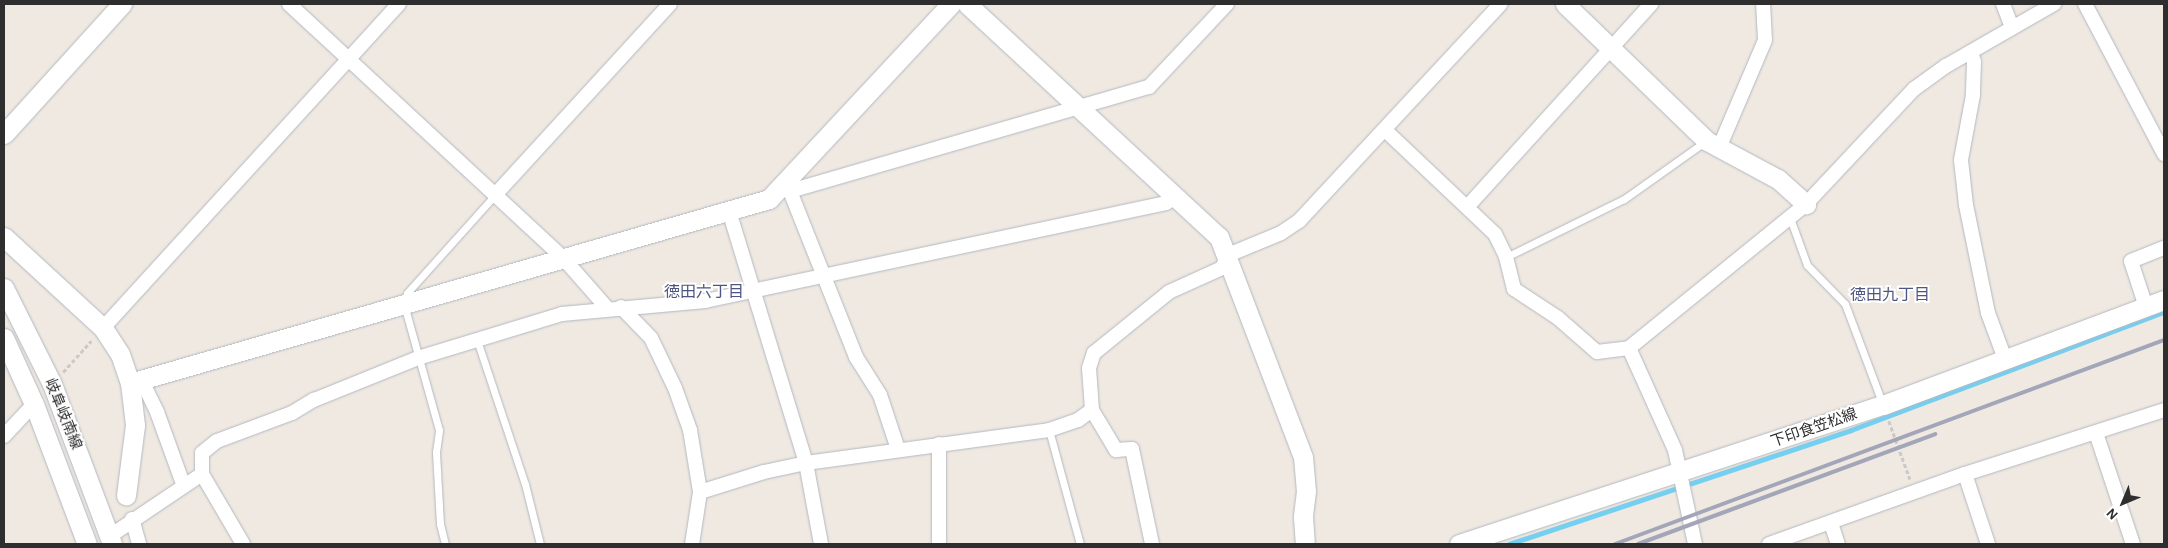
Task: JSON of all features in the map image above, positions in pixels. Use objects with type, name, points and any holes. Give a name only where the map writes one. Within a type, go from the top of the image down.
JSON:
[{"type":"street","points":[[4,134],[122,4]]},
{"type":"street","points":[[289,4],[564,259],[614,308],[651,338],[675,388],[690,430],[700,492],[692,544]]},
{"type":"street","points":[[103,328],[399,4]]},
{"type":"street","points":[[495,195],[670,4]]},
{"type":"street","points":[[786,189],[951,4]]},
{"type":"street","points":[[967,4],[1212,228],[1228,255],[1302,457],[1306,492],[1303,517],[1305,544]]},
{"type":"street","points":[[136,381],[729,211],[769,199],[786,189],[1149,87],[1227,4]]},
{"type":"street","points":[[1152,544],[1132,449],[1116,450],[1092,410],[1089,368],[1094,353],[1168,292],[1222,268],[1228,255],[1273,237],[1299,221],[1500,4]]},
{"type":"street","points":[[1565,4],[1612,46],[1712,144],[1778,179],[1806,204]]},
{"type":"street","points":[[1468,206],[1651,4]]},
{"type":"street","points":[[1712,144],[1765,40],[1763,4]]},
{"type":"street","points":[[2003,4],[2012,27]]},
{"type":"street","points":[[1384,130],[1468,206],[1495,234],[1506,257],[1514,289],[1558,318],[1597,352],[1628,348],[1806,204],[1914,89],[1970,52],[2054,4]]},
{"type":"street","points":[[2085,4],[2164,154]]},
{"type":"street","points":[[1970,52],[1974,62],[1974,95],[1961,160],[1966,206],[1986,305],[2005,359]]},
{"type":"street","points":[[786,189],[856,357],[880,395],[898,449]]},
{"type":"street","points":[[243,544],[202,474],[202,453],[217,441],[292,413],[314,400],[418,358],[562,314],[705,301],[1166,202],[1176,196]]},
{"type":"street","points":[[729,211],[806,463],[821,544]]},
{"type":"street","points":[[4,237],[103,328],[158,412],[183,484]]},
{"type":"street","points":[[2146,307],[2131,261],[2164,248]]},
{"type":"street","name":"岐阜岐南線","points":[[4,288],[52,384],[111,540]]},
{"type":"street","name":"下印食笠松線","points":[[1460,544],[1679,478],[1883,405],[2164,300]]},
{"type":"street","name":"岐阜岐南線","points":[[4,338],[34,404],[87,544]]},
{"type":"street","points":[[1628,348],[1675,450],[1679,478],[1695,544]]},
{"type":"street","points":[[126,495],[135,425],[136,381]]},
{"type":"street","points":[[4,436],[34,404]]},
{"type":"street","points":[[700,492],[764,472],[806,463],[1049,430],[1078,420],[1092,410]]},
{"type":"street","points":[[1769,544],[1966,474],[2164,410]]},
{"type":"street","points":[[2096,433],[2133,544]]},
{"type":"street","points":[[939,444],[939,544]]},
{"type":"street","points":[[111,540],[132,519],[183,484],[202,474]]},
{"type":"street","points":[[1966,474],[1988,544]]},
{"type":"street","points":[[132,519],[139,544]]},
{"type":"street","points":[[1831,523],[1838,544]]},
{"type":"lane","points":[[1506,257],[1624,199],[1712,144]]},
{"type":"lane","points":[[445,544],[436,452],[439,430],[404,305],[407,293],[495,195]]},
{"type":"lane","points":[[1790,218],[1806,264],[1845,304],[1883,405]]},
{"type":"lane","points":[[477,340],[525,484],[540,544]]},
{"type":"lane","points":[[1049,430],[1080,544]]},
{"type":"path","points":[[52,384],[103,328]]},
{"type":"path","points":[[1883,405],[1916,492]]},
{"type":"waterway","points":[[1509,544],[1851,430],[2164,312]]},
{"type":"railway","points":[[1615,544],[2164,340]]},
{"type":"railway","points":[[1638,544],[1935,434]]},
{"type":"district","name":"徳田六丁目","points":[[704,292]]},
{"type":"district","name":"徳田九丁目","points":[[1890,295]]}]
